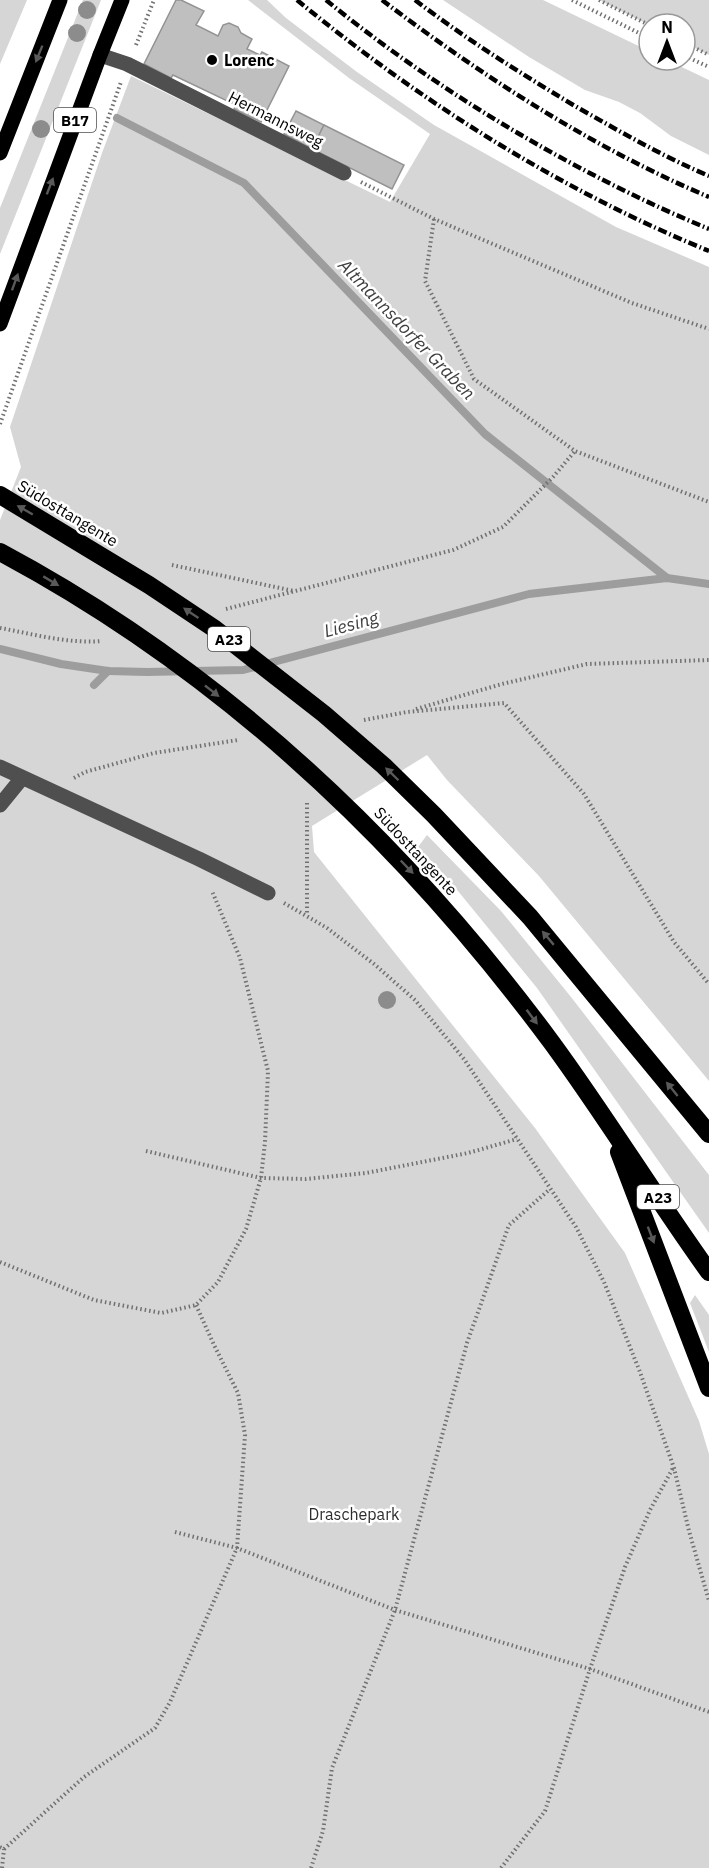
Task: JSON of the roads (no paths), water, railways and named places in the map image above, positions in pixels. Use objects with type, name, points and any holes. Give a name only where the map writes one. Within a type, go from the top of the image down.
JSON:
[{"type":"highway","name":"Südosttangente","points":[[0,495],[149,585],[215,629],[324,714],[384,766],[434,814],[530,917],[709,1134]]},
{"type":"highway","name":"Südosttangente","points":[[0,552],[85,602],[206,686],[316,778],[366,825],[414,874],[503,979],[607,1122],[709,1272]]},
{"type":"highway","points":[[607,1122],[709,1388]]},
{"type":"main road","points":[[0,153],[60,0]]},
{"type":"main road","name":"B17","points":[[0,324],[122,0]]},
{"type":"lane","name":"Hermannsweg","points":[[100,55],[127,64],[344,173]]},
{"type":"lane","points":[[0,767],[268,893]]},
{"type":"lane","points":[[0,805],[22,778]]},
{"type":"waterway","name":"Altmannsdorfer Graben","points":[[117,118],[244,183],[485,434],[667,578]]},
{"type":"waterway","name":"Liesing","points":[[0,649],[61,664],[108,671],[243,670],[529,594],[667,578],[709,584]]},
{"type":"waterway","points":[[94,685],[108,671]]},
{"type":"railway","points":[[297,0],[393,74],[494,141],[599,200],[709,251]]},
{"type":"railway","points":[[326,0],[414,66],[509,128],[609,183],[709,229]]},
{"type":"railway","points":[[382,0],[459,56],[540,109],[623,156],[709,197]]},
{"type":"railway","points":[[415,0],[494,55],[575,106],[658,152],[709,176]]},
{"type":"place","name":"Lorenc","points":[[212,60]]},
{"type":"park label","name":"Draschepark","points":[[354,1514]]}]
